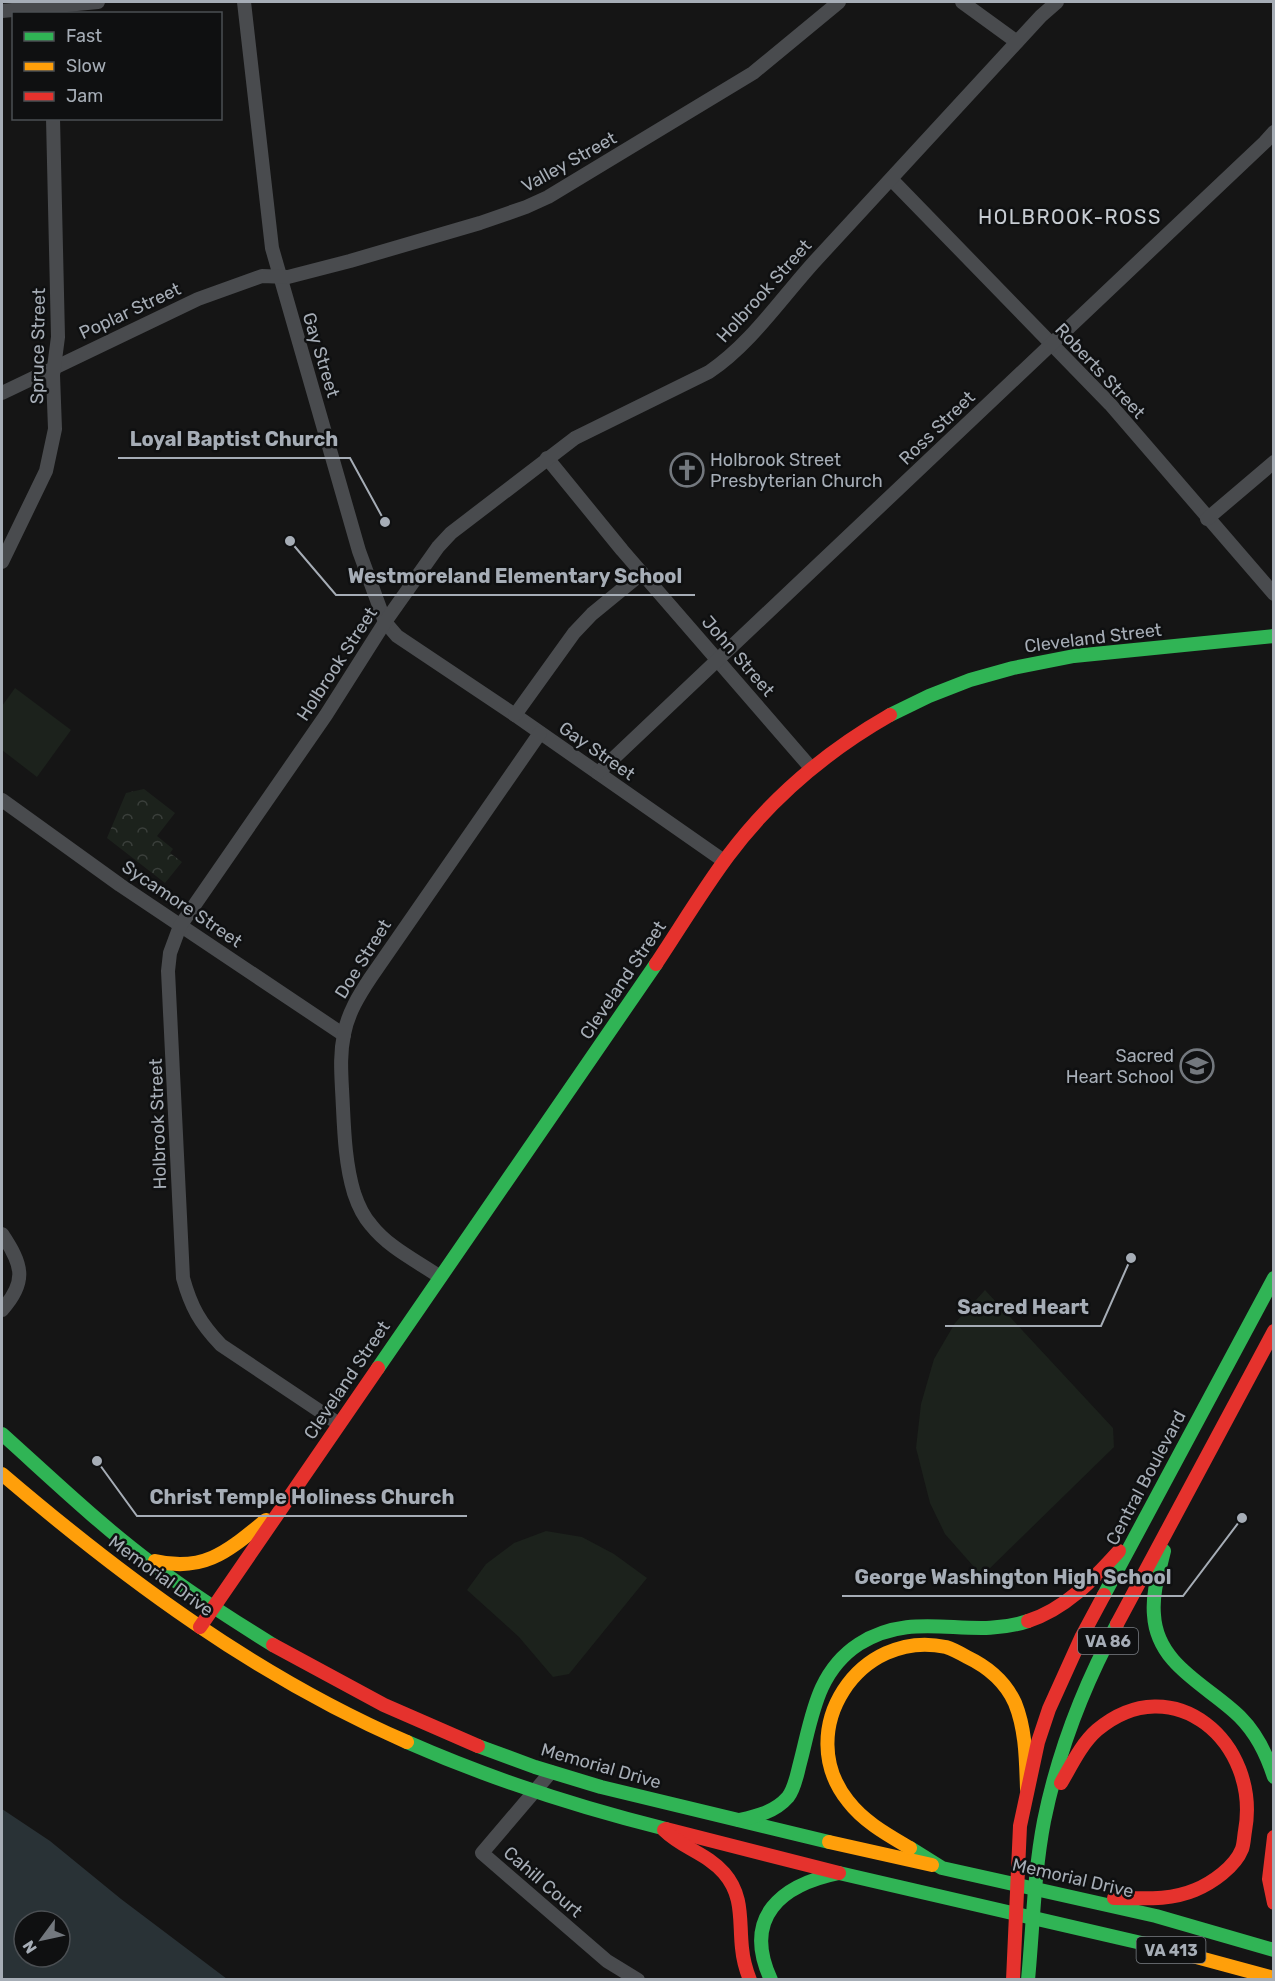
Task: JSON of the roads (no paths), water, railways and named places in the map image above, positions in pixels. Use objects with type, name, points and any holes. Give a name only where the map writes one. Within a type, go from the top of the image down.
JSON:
[{"type":"main road","name":"Cleveland Street","points":[[200,1627],[724,861],[782,793],[811,768],[871,726],[906,706],[980,677],[1057,658],[1274,636]]},
{"type":"main road","name":"Central Boulevard","points":[[1013,1980],[1020,1826],[1038,1742],[1066,1668],[1274,1278]]},
{"type":"main road","name":"VA 86","points":[[1028,1980],[1040,1846],[1048,1803],[1066,1740],[1086,1687],[1100,1655],[1274,1330]]},
{"type":"main road","name":"Memorial Drive","points":[[2,1434],[144,1557],[214,1606],[278,1647],[364,1695],[466,1742],[551,1772],[625,1793],[1190,1924],[1274,1950]]},
{"type":"main road","name":"Memorial Drive","points":[[2,1474],[62,1526],[200,1627],[288,1682],[370,1725],[474,1771],[533,1792],[664,1830],[750,1848],[839,1873],[1185,1953],[1267,1977]]},
{"type":"main road","points":[[144,1557],[160,1563],[178,1565],[213,1558],[228,1551],[281,1508]]},
{"type":"main road","points":[[1170,1524],[1155,1589],[1155,1623],[1160,1638],[1169,1657],[1200,1687],[1246,1725],[1267,1756],[1274,1777]]},
{"type":"main road","points":[[739,1820],[777,1808],[786,1800],[792,1791],[809,1722],[825,1680],[844,1656],[863,1641],[886,1631],[914,1625],[978,1629],[1003,1628],[1042,1617],[1080,1592],[1141,1526]]},
{"type":"main road","points":[[939,1867],[873,1825],[853,1807],[835,1779],[829,1763],[827,1747],[830,1716],[842,1688],[852,1675],[869,1660],[894,1648],[922,1644],[940,1645],[957,1650],[985,1666],[1012,1697],[1024,1748],[1027,1789]]},
{"type":"main road","points":[[1048,1803],[1086,1743],[1097,1731],[1113,1718],[1144,1707],[1175,1707],[1198,1714],[1215,1724],[1237,1745],[1252,1771],[1256,1804],[1248,1838],[1239,1853],[1216,1878],[1185,1893],[1086,1900]]},
{"type":"main road","points":[[664,1830],[682,1844],[712,1861],[734,1888],[740,1902],[744,1964],[750,1980]]},
{"type":"main road","points":[[1274,1838],[1269,1879],[1274,1903]]},
{"type":"main road","points":[[771,1980],[762,1959],[760,1945],[762,1928],[775,1903],[784,1893],[796,1886],[839,1873]]},
{"type":"main road","points":[[998,1980],[1014,1951]]},
{"type":"main road","points":[[1030,1959],[1036,1980]]},
{"type":"street","points":[[2,11],[50,10],[98,2]]},
{"type":"street","name":"Gay Street","points":[[244,2],[272,248],[359,551],[386,622],[397,636],[515,715],[724,861]]},
{"type":"street","name":"Valley Street","points":[[279,277],[315,271],[480,223],[548,197],[753,73],[839,2]]},
{"type":"street","points":[[962,2],[1017,42]]},
{"type":"street","name":"Holbrook Street","points":[[339,1424],[221,1345],[196,1315],[188,1297],[183,1278],[168,971],[170,953],[180,926],[319,725],[386,622],[438,547],[451,533],[575,438],[709,372],[739,349],[791,287],[1041,16],[1057,2]]},
{"type":"street","name":"Spruce Street","points":[[2,562],[46,471],[55,429],[54,367],[58,337],[53,120]]},
{"type":"street","name":"Ross Street","points":[[598,773],[1274,132]]},
{"type":"street","name":"Roberts Street","points":[[892,180],[1110,404],[1274,594]]},
{"type":"street","name":"Poplar Street","points":[[2,393],[198,299],[262,276],[279,277]]},
{"type":"street","name":"John Street","points":[[547,458],[642,573],[811,768]]},
{"type":"street","points":[[1207,519],[1274,462]]},
{"type":"street","points":[[515,715],[574,633],[592,614],[642,573]]},
{"type":"street","name":"Doe Street","points":[[440,1277],[396,1249],[381,1236],[362,1212],[354,1193],[348,1169],[340,1067],[344,1035],[357,998],[370,977],[540,733]]},
{"type":"street","name":"Sycamore Street","points":[[2,800],[180,926],[344,1035]]},
{"type":"street","points":[[2,1234],[17,1255],[19,1270],[15,1291],[2,1310]]},
{"type":"street","name":"Cahill Court","points":[[551,1772],[482,1853],[607,1961],[638,1980]]},
{"type":"place","name":"Holbrook Street Presbyterian Church","points":[[687,470]]},
{"type":"place","name":"Loyal Baptist Church","points":[[385,522]]},
{"type":"place","name":"Westmoreland Elementary School","points":[[290,541]]},
{"type":"place","name":"Sacred Heart School","points":[[1197,1066]]},
{"type":"place","name":"Sacred Heart","points":[[1131,1258]]},
{"type":"place","name":"Christ Temple Holiness Church","points":[[97,1461]]},
{"type":"place","name":"George Washington High School","points":[[1242,1518]]},
{"type":"district","name":"HOLBROOK-ROSS","points":[[1070,217]]}]
